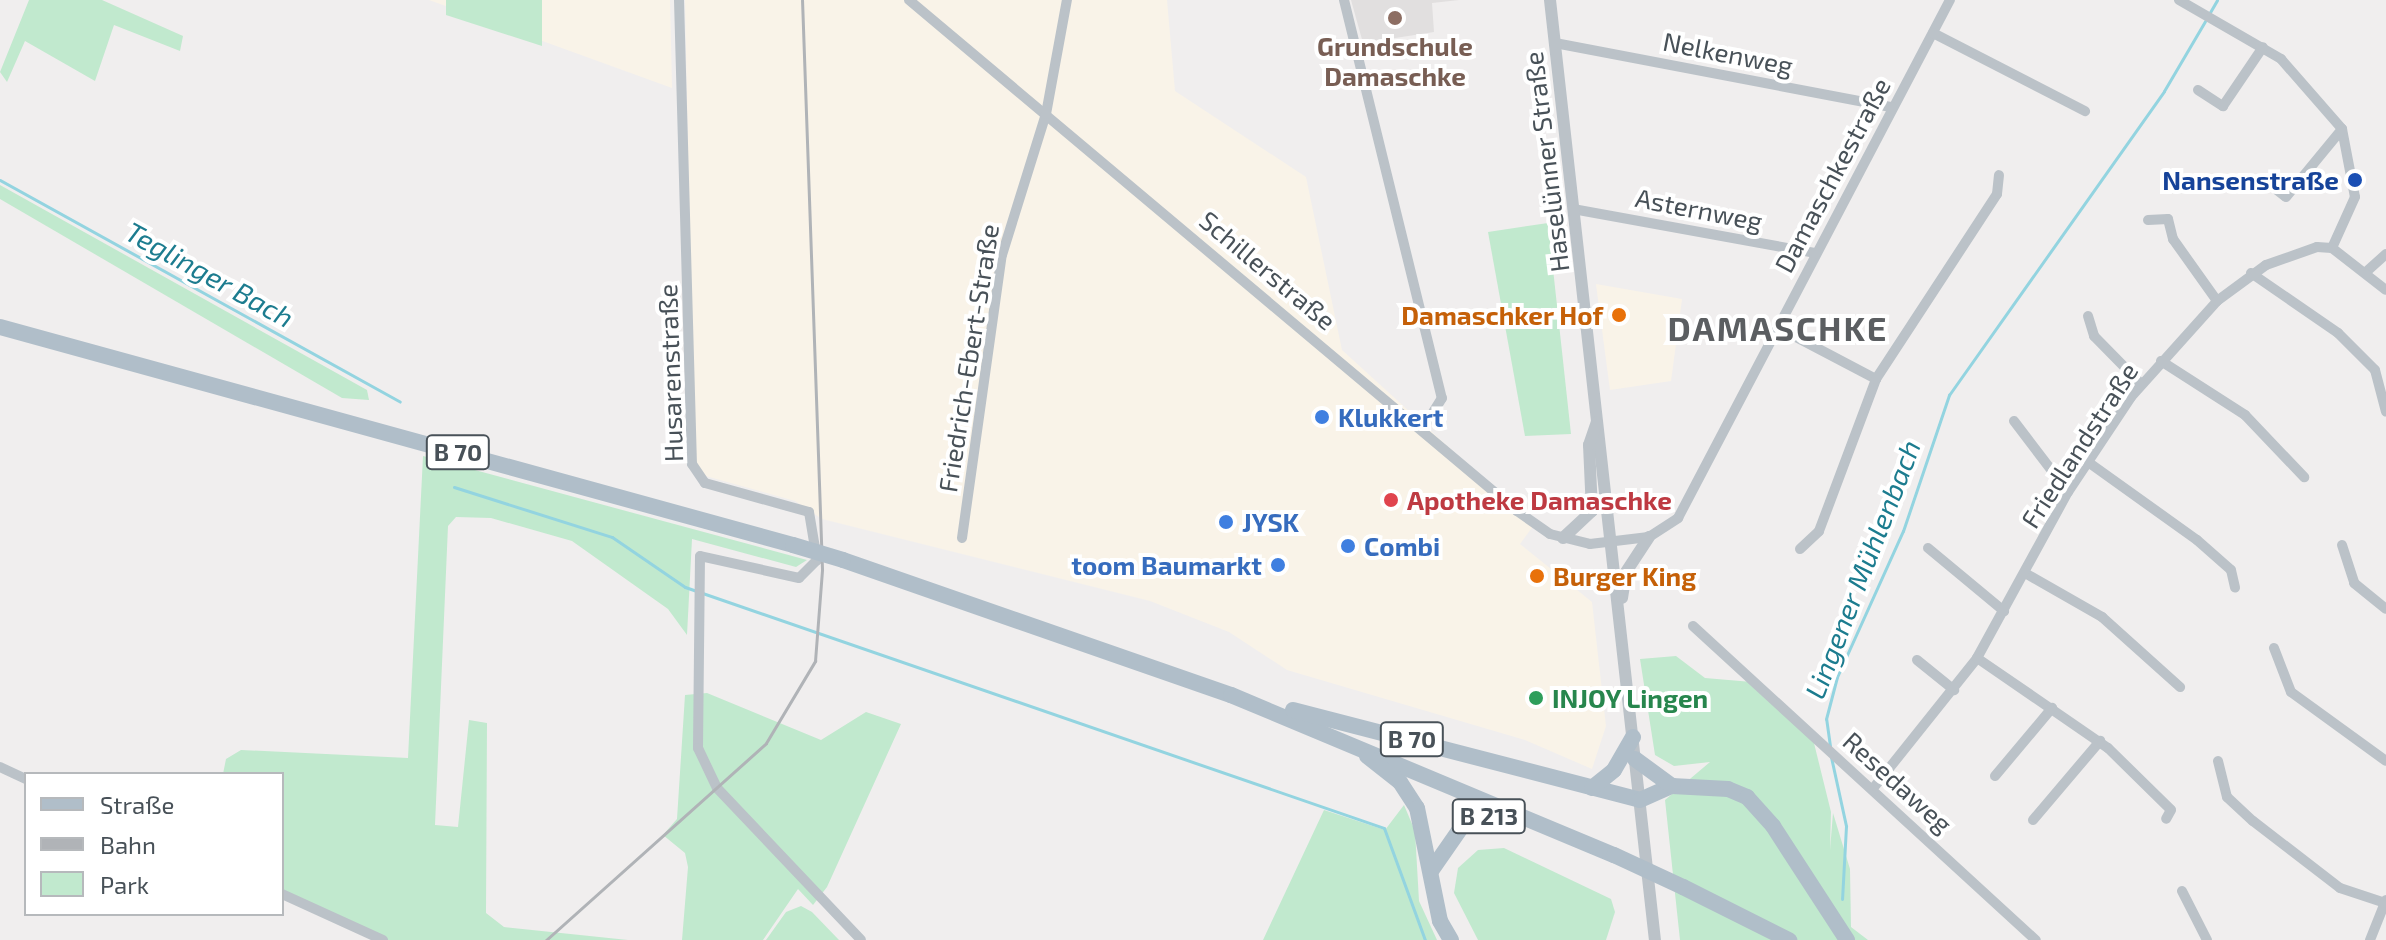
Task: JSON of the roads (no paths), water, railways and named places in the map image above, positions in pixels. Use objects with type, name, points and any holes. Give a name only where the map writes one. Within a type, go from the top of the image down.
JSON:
[{"type":"main road","name":"B 70","points":[[0,327],[793,545],[982,604],[1343,738],[1614,855],[1789,940]]},
{"type":"main road","name":"B 70","points":[[1231,695],[1640,800]]},
{"type":"main road","points":[[1592,788],[1614,770],[1633,737]]},
{"type":"main road","points":[[1343,738],[1407,792],[1451,940]]},
{"type":"main road","points":[[1635,759],[1672,786],[1747,797],[1847,940]]},
{"type":"main road","points":[[1640,800],[1672,786]]},
{"type":"main road","name":"B 213","points":[[1431,872],[1450,836],[1476,819],[1506,817],[1571,836]]},
{"type":"street","name":"Husarenstraße","points":[[679,0],[692,464],[705,483],[809,512],[817,560],[799,578],[710,553],[700,556],[694,584],[698,748],[707,774],[861,940]]},
{"type":"street","name":"Schillerstraße","points":[[909,0],[1424,427],[1517,511],[1563,538],[1611,544]]},
{"type":"street","name":"Friedrich-Ebert-Straße","points":[[962,538],[1002,255],[1046,114],[1067,0]]},
{"type":"street","points":[[1344,0],[1442,398],[1424,427]]},
{"type":"street","name":"Haselünner Straße","points":[[1550,0],[1655,940]]},
{"type":"street","name":"Damaschkestraße","points":[[1611,544],[1649,537],[1678,518],[1950,0]]},
{"type":"street","points":[[2179,0],[2263,47],[2303,78],[2342,129],[2355,197],[2332,248],[2386,290]]},
{"type":"street","points":[[1933,33],[2085,111]]},
{"type":"street","name":"Nelkenweg","points":[[1555,43],[1892,107]]},
{"type":"street","points":[[2198,90],[2223,106],[2263,47]]},
{"type":"street","points":[[2277,190],[2286,197],[2342,129]]},
{"type":"street","points":[[1800,549],[1819,531],[1876,379],[1997,194],[1999,175]]},
{"type":"street","name":"Asternweg","points":[[1573,209],[1816,253]]},
{"type":"street","points":[[2148,220],[2168,219],[2173,239],[2217,301]]},
{"type":"street","name":"Friedlandstraße","points":[[1875,786],[1977,658],[2068,492],[2141,384],[2217,301],[2251,273],[2304,249],[2332,248]]},
{"type":"street","points":[[2366,272],[2386,254]]},
{"type":"street","points":[[2251,273],[2329,326],[2375,370],[2386,412]]},
{"type":"street","points":[[2088,316],[2094,336],[2141,384]]},
{"type":"street","points":[[1777,327],[1876,379]]},
{"type":"street","points":[[2161,361],[2245,415],[2304,477]]},
{"type":"street","points":[[1563,538],[1590,518],[1589,445],[1598,419]]},
{"type":"street","points":[[2014,421],[2068,492]]},
{"type":"street","points":[[2088,462],[2197,540],[2231,570],[2235,588]]},
{"type":"street","points":[[1619,613],[1626,572],[1649,537]]},
{"type":"street","points":[[2342,545],[2354,583],[2386,609]]},
{"type":"street","points":[[1928,548],[2004,611]]},
{"type":"street","points":[[2025,573],[2102,617],[2180,687]]},
{"type":"street","name":"Resedaweg","points":[[1693,626],[1841,760],[1875,786],[2036,940]]},
{"type":"street","points":[[2274,648],[2291,692],[2386,761]]},
{"type":"street","points":[[1977,658],[2100,741],[2171,810],[2166,819]]},
{"type":"street","points":[[1917,660],[1954,690]]},
{"type":"street","points":[[1995,776],[2052,708]]},
{"type":"street","points":[[2033,820],[2100,741]]},
{"type":"street","points":[[2218,761],[2227,797],[2253,821],[2340,888],[2385,901],[2370,940]]},
{"type":"street","points":[[0,767],[24,778]]},
{"type":"street","points":[[2182,891],[2207,940]]},
{"type":"street","points":[[284,895],[383,940]]},
{"type":"waterway","name":"Lingener Mühlenbach","points":[[2209,14],[2217,0]]},
{"type":"waterway","name":"Lingener Mühlenbach","points":[[1830,746],[1826,719],[1837,677],[1903,531],[1949,395],[2164,91],[2205,21]]},
{"type":"waterway","name":"Teglinger Bach","points":[[0,180],[400,402]]},
{"type":"waterway","points":[[454,487],[612,537],[685,587],[1384,828],[1425,940]]},
{"type":"waterway","name":"Lingener Mühlenbach","points":[[1831,757],[1846,826],[1842,899]]},
{"type":"railway","points":[[546,940],[766,743],[815,661],[822,569],[802,0]]},
{"type":"place","name":"Grundschule Damaschke","points":[[1395,18]]},
{"type":"place","name":"Nansenstraße","points":[[2355,180]]},
{"type":"place","name":"Damaschker Hof","points":[[1619,315]]},
{"type":"place","name":"Klukkert","points":[[1322,417]]},
{"type":"place","name":"Apotheke Damaschke","points":[[1391,500]]},
{"type":"place","name":"JYSK","points":[[1226,522]]},
{"type":"place","name":"Combi","points":[[1348,546]]},
{"type":"place","name":"toom Baumarkt","points":[[1278,565]]},
{"type":"place","name":"Burger King","points":[[1537,576]]},
{"type":"place","name":"INJOY Lingen","points":[[1536,698]]},
{"type":"district","name":"DAMASCHKE","points":[[1778,328]]}]
